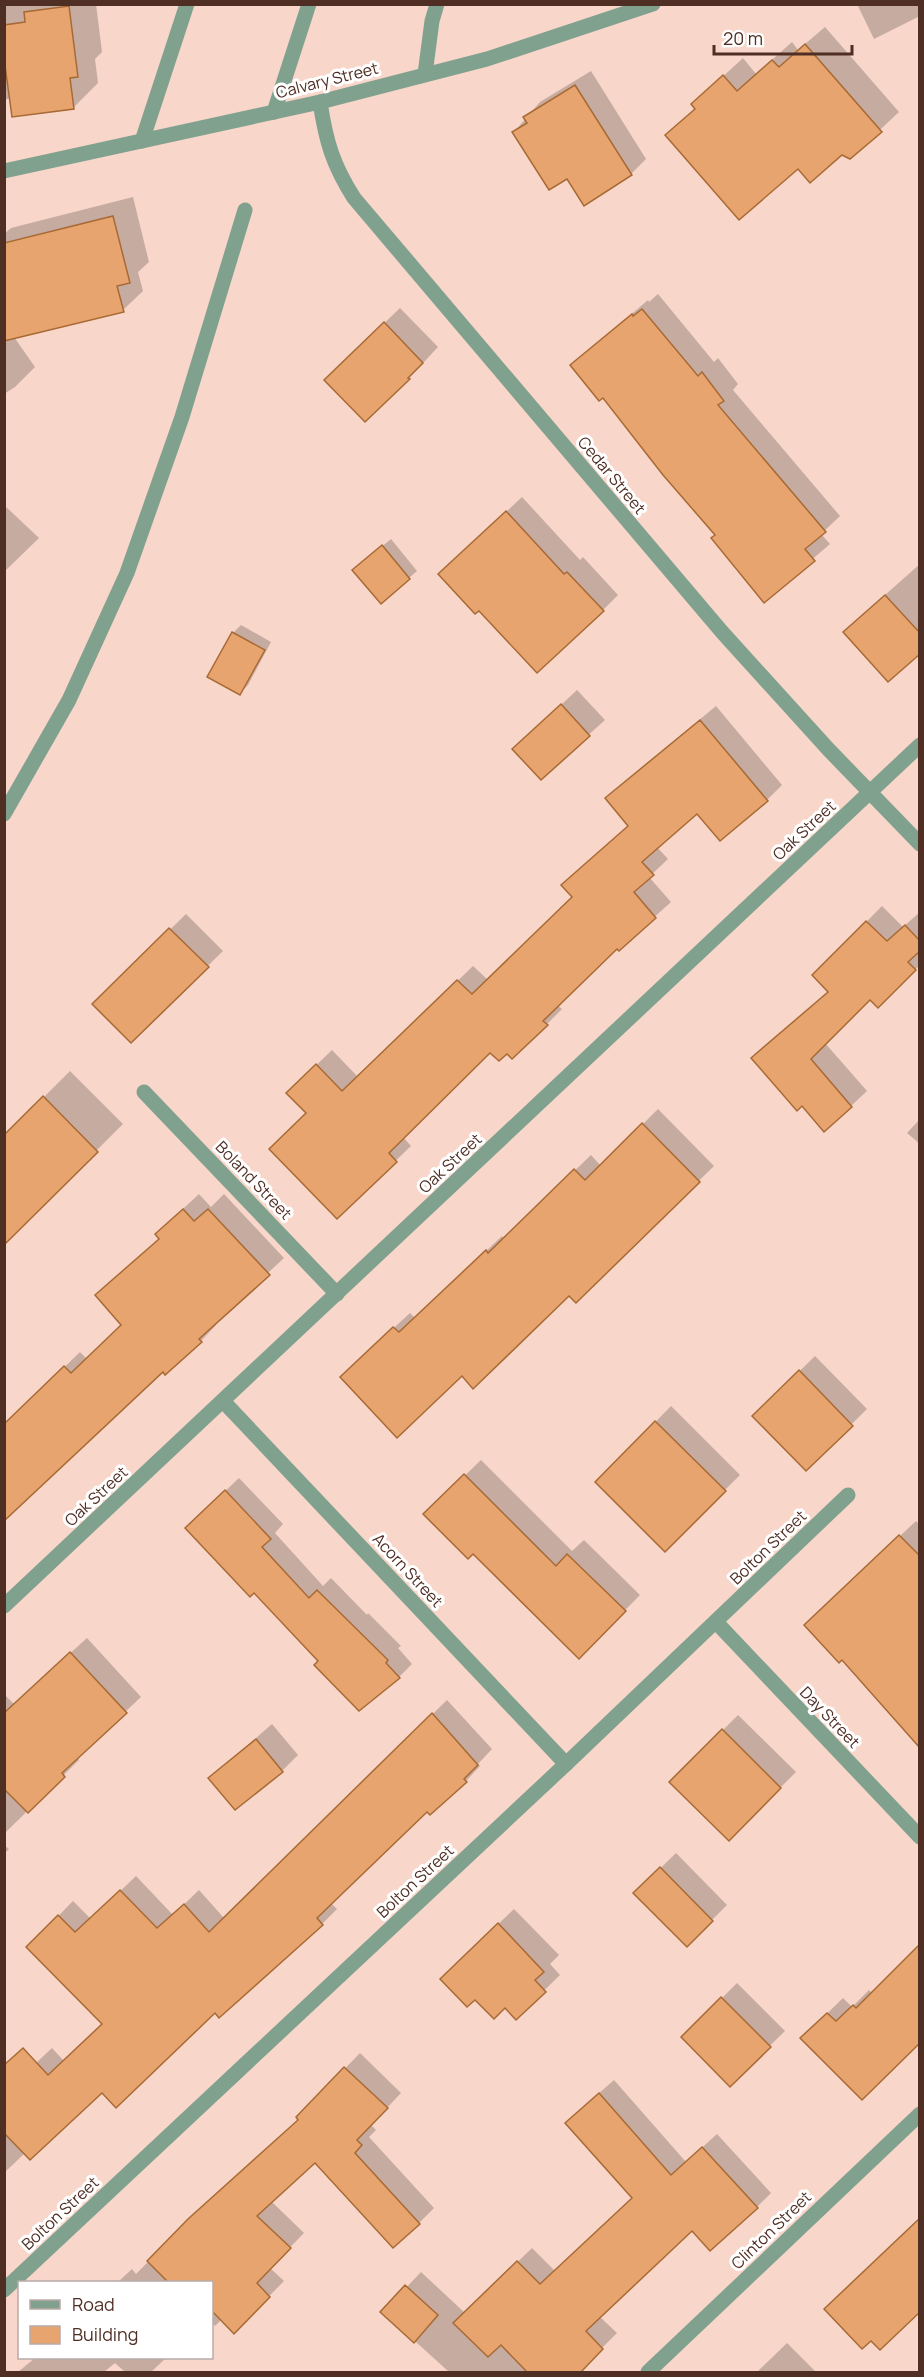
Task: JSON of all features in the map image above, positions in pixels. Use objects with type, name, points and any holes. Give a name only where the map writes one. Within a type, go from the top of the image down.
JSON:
[{"type":"street","points":[[142,141],[187,4]]},
{"type":"street","points":[[274,112],[309,4]]},
{"type":"street","points":[[425,74],[432,21],[437,4]]},
{"type":"street","name":"Calvary Street","points":[[4,171],[320,102],[487,58],[653,4]]},
{"type":"street","name":"Cedar Street","points":[[320,102],[326,137],[338,172],[354,198],[722,632],[920,844]]},
{"type":"street","points":[[4,814],[69,700],[127,573],[182,417],[244,210]]},
{"type":"street","name":"Oak Street","points":[[4,1606],[920,745]]},
{"type":"street","name":"Boland Street","points":[[144,1092],[337,1294]]},
{"type":"street","name":"Acorn Street","points":[[223,1401],[566,1764]]},
{"type":"street","name":"Bolton Street","points":[[4,2290],[566,1764],[848,1495]]},
{"type":"street","name":"Day Street","points":[[716,1622],[920,1837]]},
{"type":"street","name":"Clinton Street","points":[[648,2373],[920,2115]]},
{"type":"building","points":[[69,6],[78,77],[70,78],[74,109],[12,117],[4,58],[4,25],[25,22],[24,12]]},
{"type":"building","points":[[805,44],[882,132],[850,159],[842,155],[810,183],[798,169],[739,220],[665,135],[695,109],[691,104],[723,75],[737,91],[772,60],[779,67]]},
{"type":"building","points":[[575,85],[632,175],[584,206],[567,179],[549,190],[512,132],[527,123],[523,117]]},
{"type":"building","points":[[113,216],[130,283],[117,286],[124,312],[4,341],[4,243]]},
{"type":"building","points":[[642,309],[698,376],[702,372],[724,401],[718,405],[826,532],[805,549],[815,561],[764,603],[711,538],[715,535],[663,475],[603,398],[599,401],[570,365],[632,314],[633,316]]},
{"type":"building","points":[[384,322],[423,363],[408,378],[410,379],[365,422],[324,380]]},
{"type":"building","points":[[506,511],[564,574],[567,572],[604,611],[537,673],[479,611],[475,614],[438,574]]},
{"type":"building","points":[[382,545],[410,579],[381,604],[352,570]]},
{"type":"building","points":[[885,595],[920,633],[920,654],[888,682],[843,632]]},
{"type":"building","points":[[232,632],[265,650],[240,695],[207,677]]},
{"type":"building","points":[[561,704],[590,736],[541,780],[512,749]]},
{"type":"building","points":[[700,720],[768,801],[720,841],[697,814],[642,862],[654,875],[634,892],[656,918],[619,951],[617,949],[543,1021],[548,1025],[512,1059],[507,1054],[499,1061],[490,1053],[389,1153],[397,1162],[337,1219],[269,1149],[306,1113],[286,1093],[316,1064],[342,1091],[457,980],[472,994],[572,897],[561,885],[628,826],[605,798]]},
{"type":"building","points":[[866,921],[887,941],[905,925],[920,941],[920,951],[908,962],[916,970],[878,1008],[870,1000],[811,1059],[852,1107],[824,1132],[802,1106],[797,1111],[751,1058],[828,992],[812,975]]},
{"type":"building","points":[[169,928],[209,967],[131,1043],[92,1004]]},
{"type":"building","points":[[43,1096],[98,1152],[4,1245],[4,1135]]},
{"type":"building","points":[[642,1123],[700,1182],[576,1303],[569,1296],[473,1389],[462,1376],[397,1438],[340,1377],[393,1327],[399,1332],[486,1250],[488,1253],[574,1169],[585,1180]]},
{"type":"building","points":[[183,1209],[194,1221],[208,1209],[270,1275],[199,1339],[202,1342],[165,1375],[163,1372],[4,1521],[4,1424],[64,1366],[71,1373],[121,1325],[95,1295],[159,1239],[155,1234]]},
{"type":"building","points":[[799,1370],[853,1426],[806,1471],[752,1416]]},
{"type":"building","points":[[655,1421],[726,1491],[665,1552],[595,1482]]},
{"type":"building","points":[[464,1474],[556,1566],[567,1554],[626,1611],[579,1659],[473,1554],[468,1559],[423,1514]]},
{"type":"building","points":[[225,1490],[271,1539],[262,1547],[309,1598],[317,1590],[388,1660],[386,1663],[400,1678],[359,1711],[314,1665],[318,1661],[254,1593],[250,1597],[185,1528]]},
{"type":"building","points":[[899,1535],[920,1556],[920,1748],[842,1660],[839,1663],[804,1625]]},
{"type":"building","points":[[70,1652],[127,1713],[62,1773],[65,1777],[28,1813],[4,1789],[4,1713]]},
{"type":"building","points":[[432,1713],[478,1765],[464,1779],[467,1782],[430,1815],[427,1812],[317,1918],[323,1925],[219,2018],[215,2013],[116,2108],[102,2093],[30,2160],[4,2133],[4,2065],[23,2048],[48,2075],[102,2024],[26,1947],[58,1915],[75,1932],[120,1890],[157,1928],[184,1904],[209,1932]]},
{"type":"building","points":[[722,1729],[781,1788],[729,1841],[669,1782]]},
{"type":"building","points":[[256,1739],[283,1772],[235,1810],[208,1778]]},
{"type":"building","points":[[660,1867],[713,1921],[687,1947],[633,1893]]},
{"type":"building","points":[[498,1923],[544,1972],[535,1980],[546,1992],[516,2020],[505,2008],[494,2019],[475,2000],[467,2007],[440,1979]]},
{"type":"building","points":[[920,1944],[920,2043],[862,2100],[800,2038],[827,2013],[836,2021],[853,2005],[856,2008]]},
{"type":"building","points":[[721,1997],[771,2047],[730,2087],[681,2037]]},
{"type":"building","points":[[344,2067],[388,2108],[357,2140],[362,2145],[355,2153],[420,2224],[393,2248],[315,2163],[257,2216],[291,2248],[257,2283],[270,2297],[234,2334],[213,2312],[213,2281],[167,2281],[147,2261],[188,2219],[298,2120],[296,2117]]},
{"type":"building","points":[[599,2093],[671,2175],[702,2147],[758,2208],[710,2251],[692,2231],[586,2331],[603,2349],[580,2373],[528,2373],[501,2345],[488,2357],[453,2323],[517,2261],[540,2284],[632,2198],[565,2123]]},
{"type":"building","points":[[920,2218],[920,2312],[880,2350],[871,2341],[862,2349],[824,2309]]},
{"type":"building","points":[[405,2285],[438,2315],[414,2343],[380,2312]]}]
